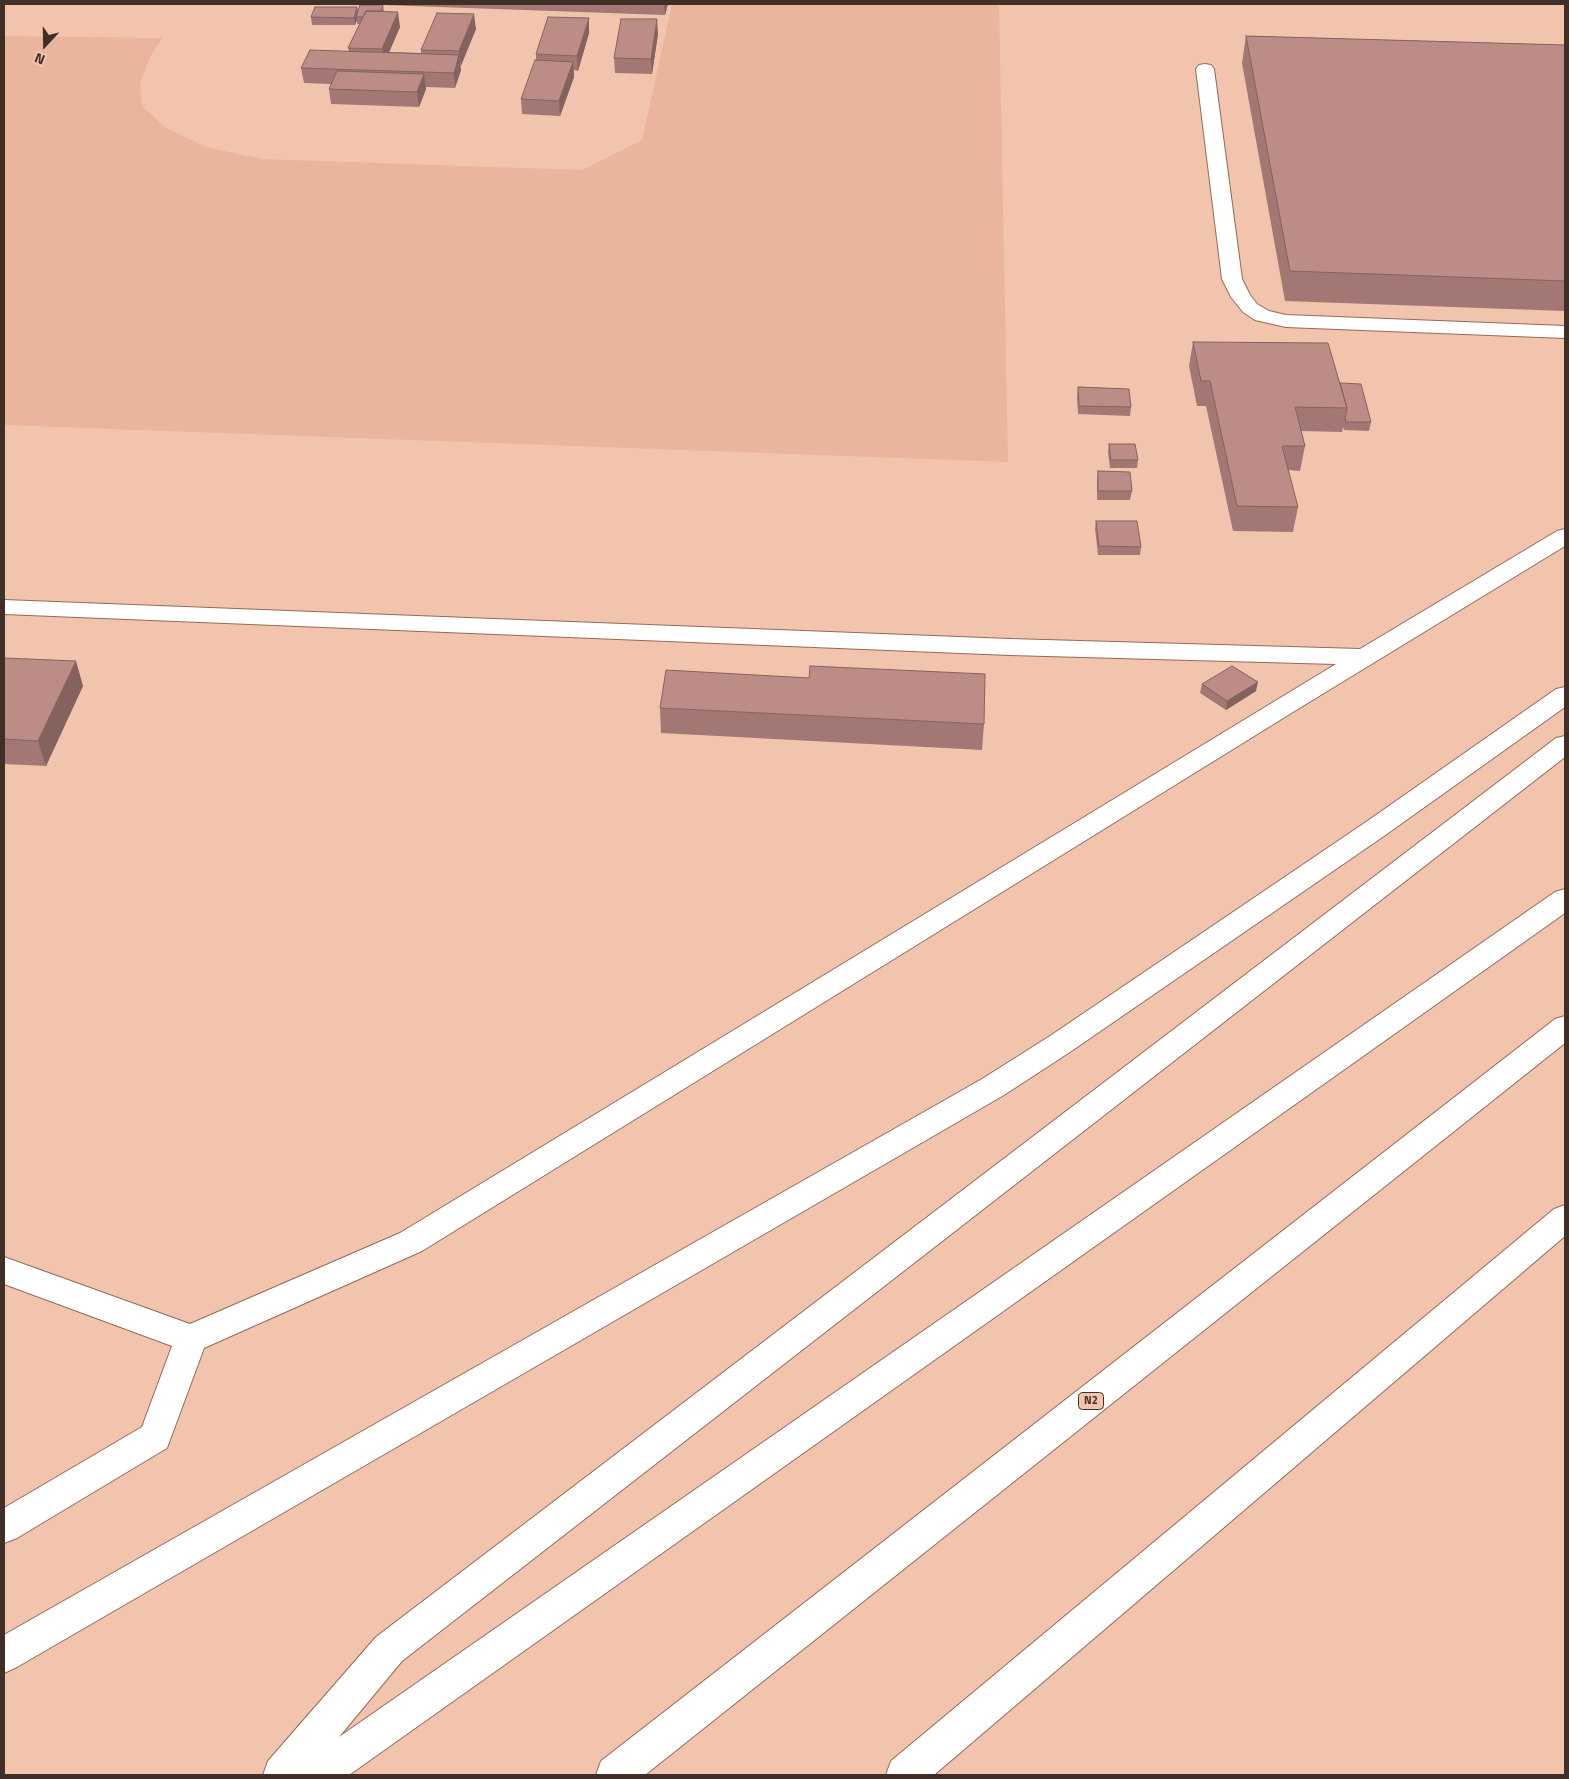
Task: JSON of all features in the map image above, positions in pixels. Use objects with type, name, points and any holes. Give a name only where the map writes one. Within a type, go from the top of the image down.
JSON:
[{"type":"main road","points":[[1205,69],[1232,279],[1241,297],[1250,308],[1262,316],[1286,321],[1565,332]]},
{"type":"main road","points":[[4,1270],[191,1339],[411,1242],[1284,706],[1565,536]]},
{"type":"main road","points":[[4,607],[1010,647],[1365,657]]},
{"type":"main road","points":[[4,1655],[993,1087],[1060,1044],[1375,829],[1565,695]]},
{"type":"main road","points":[[282,1775],[389,1649],[1565,744]]},
{"type":"main road","points":[[317,1775],[1565,899]]},
{"type":"main road","name":"N2","points":[[615,1775],[1565,1027]]},
{"type":"main road","points":[[905,1775],[1565,1218]]},
{"type":"main road","points":[[4,1527],[155,1437],[191,1339]]},
{"type":"shaded area","points":[[672,4],[999,4],[1008,462],[4,425],[4,36],[162,38],[150,57],[140,84],[142,106],[166,128],[206,147],[262,159],[582,170],[642,140]]},
{"type":"building","points":[[360,5],[383,5],[381,11],[366,11],[363,17],[356,17]]},
{"type":"building","points":[[315,7],[357,7],[354,18],[311,17]]},
{"type":"building","points":[[366,11],[398,12],[382,49],[348,48]]},
{"type":"building","points":[[437,13],[474,14],[459,51],[421,50]]},
{"type":"building","points":[[548,17],[589,18],[577,56],[536,54]]},
{"type":"building","points":[[621,19],[657,19],[651,59],[614,58]]},
{"type":"building","points":[[1246,36],[1565,45],[1565,281],[1290,271]]},
{"type":"building","points":[[310,50],[459,55],[454,73],[301,68]]},
{"type":"building","points":[[535,60],[573,62],[559,101],[521,99]]},
{"type":"building","points":[[337,71],[424,74],[417,92],[329,89]]},
{"type":"building","points":[[1193,342],[1328,343],[1347,408],[1295,407],[1305,446],[1282,446],[1298,507],[1237,506],[1210,381],[1201,381]]},
{"type":"building","points":[[1340,383],[1361,384],[1371,422],[1346,422],[1347,408]]},
{"type":"building","points":[[1078,387],[1129,389],[1131,407],[1079,406]]},
{"type":"building","points":[[1109,444],[1135,444],[1138,460],[1111,460]]},
{"type":"building","points":[[1098,471],[1130,472],[1132,491],[1098,491]]},
{"type":"building","points":[[1096,521],[1137,521],[1141,547],[1099,546]]},
{"type":"building","points":[[4,658],[76,661],[38,741],[4,739]]},
{"type":"building","points":[[810,666],[985,674],[984,724],[660,708],[666,670],[809,678]]},
{"type":"building","points":[[1232,666],[1258,682],[1227,701],[1202,684]]}]
